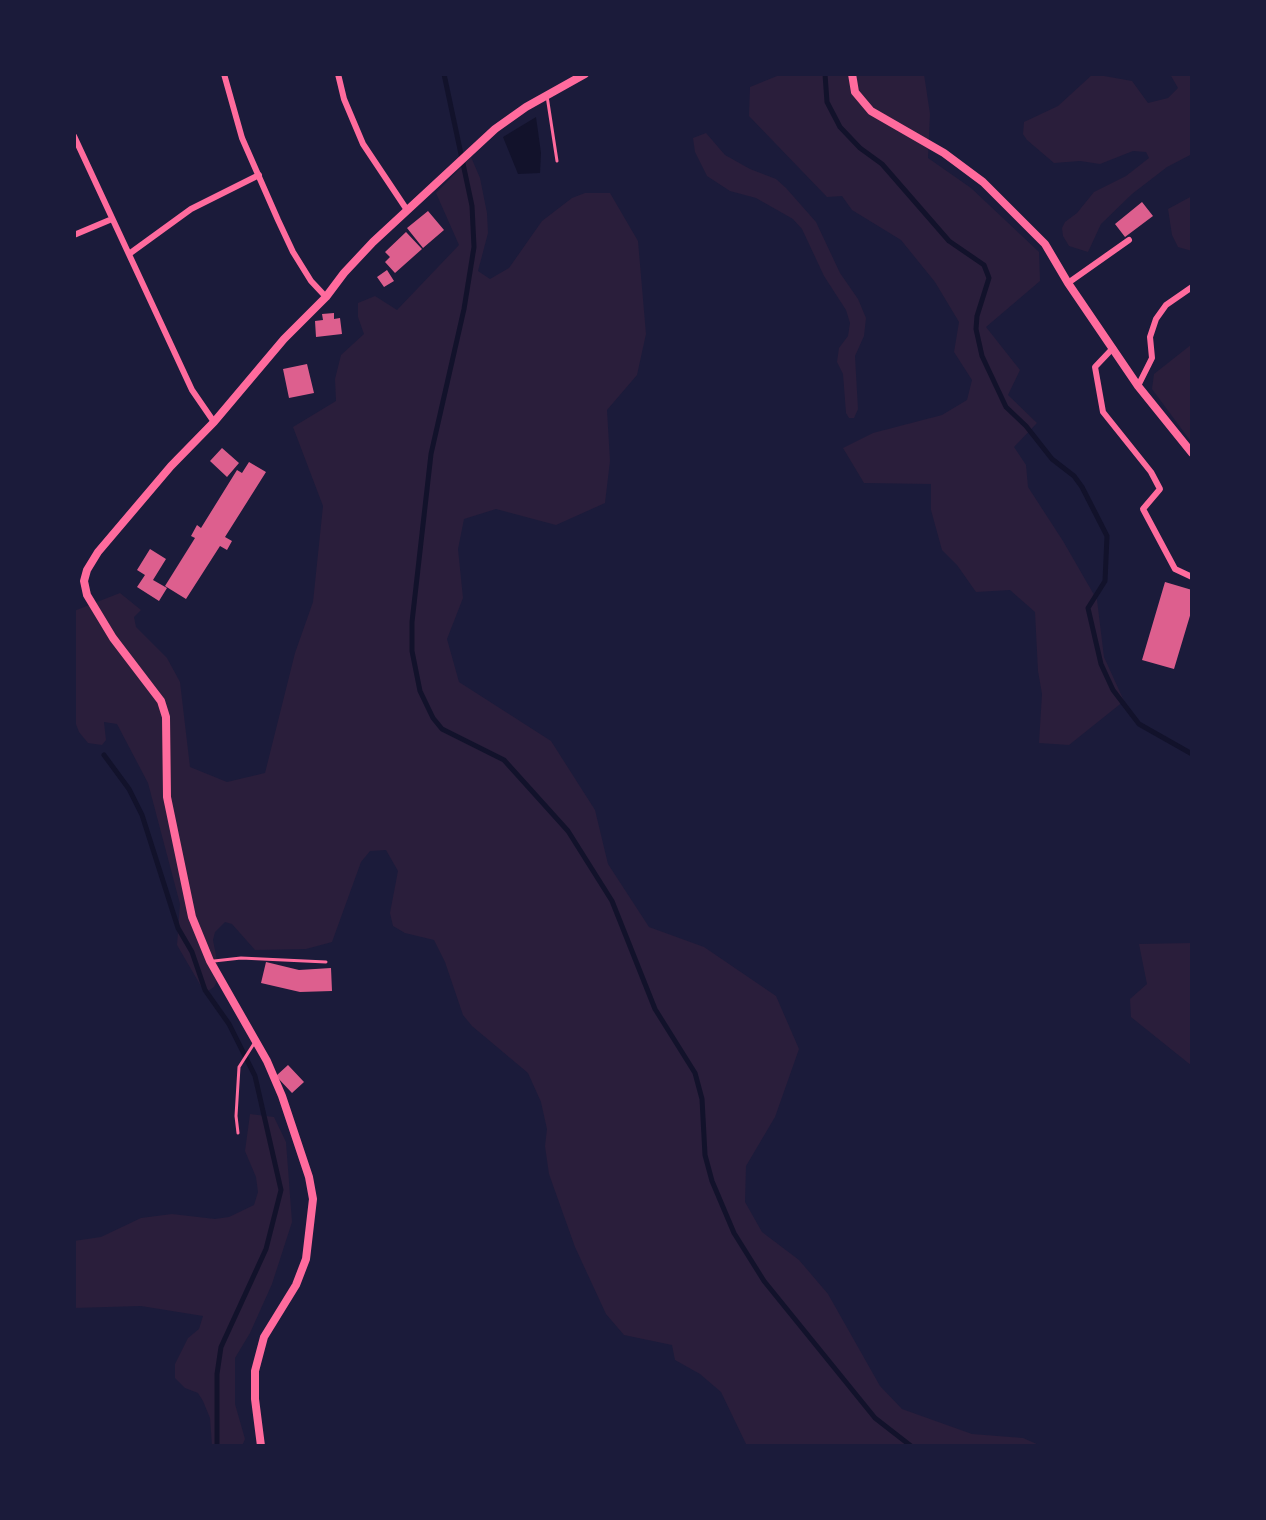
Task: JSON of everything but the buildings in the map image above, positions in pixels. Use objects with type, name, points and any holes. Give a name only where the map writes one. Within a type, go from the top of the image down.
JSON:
[{"type":"street","points":[[224,74],[242,138],[293,252],[311,281],[326,297]]},
{"type":"street","points":[[338,74],[348,110],[363,144],[407,210]]},
{"type":"street","points":[[261,1446],[255,1371],[264,1337],[296,1285],[306,1259],[313,1199],[309,1177],[282,1096],[256,1040],[210,961],[192,917],[167,797],[166,717],[161,701],[113,638],[87,595],[84,581],[98,552],[344,273],[495,129],[585,74]]},
{"type":"street","points":[[852,74],[855,92],[871,111],[944,153],[983,182],[1021,217],[1045,244],[1138,386],[1192,453]]},
{"type":"street","points":[[74,136],[192,390],[214,422]]},
{"type":"street","points":[[129,254],[191,209],[259,175]]},
{"type":"street","points":[[74,235],[112,219]]},
{"type":"street","points":[[1068,283],[1129,240]]},
{"type":"street","points":[[1138,386],[1152,358],[1150,337],[1156,319],[1166,305],[1192,287]]},
{"type":"street","points":[[1113,348],[1095,367],[1103,412],[1151,472],[1160,489],[1143,509],[1175,569],[1192,577]]},
{"type":"street","points":[[74,588],[84,581]]},
{"type":"lane","points":[[547,96],[557,161]]},
{"type":"lane","points":[[210,961],[241,958],[326,962]]},
{"type":"lane","points":[[238,1133],[239,1067],[256,1040]]},
{"type":"shaded area","points":[[782,74],[924,74],[930,114],[928,158],[971,188],[1039,252],[1040,281],[986,327],[1020,370],[1008,395],[1037,423],[1014,447],[1026,465],[1028,487],[1097,600],[1104,657],[1124,701],[1069,745],[1039,743],[1042,694],[1035,612],[1010,590],[976,592],[942,550],[931,510],[931,484],[864,483],[843,448],[873,433],[942,415],[967,400],[972,380],[954,352],[959,322],[935,282],[901,240],[852,210],[842,196],[827,197],[749,116],[750,87]]},
{"type":"shaded area","points":[[1093,74],[1132,81],[1148,103],[1168,98],[1178,88],[1170,74],[1192,74],[1192,154],[1167,167],[1132,194],[1101,224],[1088,252],[1069,246],[1063,236],[1065,222],[1094,192],[1126,176],[1149,158],[1146,152],[1133,151],[1100,164],[1080,161],[1054,163],[1023,134],[1024,122],[1058,106]]},
{"type":"shaded area","points":[[536,117],[541,153],[540,173],[518,174],[503,137]]},
{"type":"shaded area","points":[[706,133],[725,155],[776,179],[786,188],[816,222],[840,273],[858,299],[866,318],[864,336],[855,356],[858,409],[854,418],[849,418],[846,413],[843,374],[837,362],[839,348],[848,336],[850,323],[846,310],[824,276],[802,229],[793,219],[756,198],[730,191],[707,176],[695,152],[693,138]]},
{"type":"shaded area","points":[[471,157],[480,178],[487,213],[488,233],[478,271],[490,279],[509,268],[542,221],[572,198],[585,193],[610,193],[638,241],[646,334],[637,375],[607,410],[610,461],[605,503],[556,525],[496,509],[464,519],[458,549],[463,598],[447,639],[459,682],[551,741],[595,810],[608,864],[649,927],[704,947],[776,996],[799,1049],[775,1117],[746,1166],[745,1202],[762,1232],[799,1260],[828,1294],[880,1386],[902,1409],[972,1434],[1023,1438],[1041,1446],[747,1446],[721,1392],[700,1374],[675,1360],[672,1345],[624,1335],[606,1314],[575,1247],[549,1174],[545,1146],[547,1129],[541,1102],[528,1073],[463,1015],[434,940],[405,933],[393,926],[390,913],[398,871],[386,850],[370,851],[361,862],[332,942],[306,949],[255,950],[232,924],[225,922],[215,932],[213,940],[220,976],[214,987],[205,993],[177,945],[180,904],[148,783],[117,724],[104,722],[106,740],[102,745],[88,743],[79,732],[74,719],[74,611],[120,593],[141,610],[134,617],[136,627],[167,658],[180,682],[190,767],[227,782],[265,773],[295,653],[313,602],[323,506],[293,427],[336,401],[335,379],[341,355],[364,334],[358,317],[358,303],[375,296],[397,310],[459,245],[436,193]]},
{"type":"shaded area","points":[[1192,196],[1192,251],[1178,247],[1172,235],[1168,209]]},
{"type":"shaded area","points":[[1192,344],[1192,443],[1152,389],[1154,374]]},
{"type":"shaded area","points":[[1192,943],[1192,1066],[1131,1017],[1130,999],[1147,984],[1139,944]]},
{"type":"shaded area","points":[[250,1114],[274,1117],[286,1142],[292,1222],[272,1284],[235,1358],[235,1404],[245,1439],[242,1446],[212,1446],[210,1418],[203,1401],[198,1393],[185,1388],[175,1378],[175,1364],[188,1338],[199,1329],[203,1316],[141,1306],[74,1308],[74,1241],[101,1237],[141,1218],[172,1214],[215,1219],[229,1217],[254,1205],[258,1192],[256,1177],[245,1151]]},
{"type":"waterway","points":[[444,74],[472,206],[474,247],[464,309],[431,454],[412,622],[412,651],[420,691],[442,729],[504,760],[568,831],[612,901],[655,1009],[695,1073],[702,1099],[705,1155],[712,1181],[734,1233],[764,1281],[875,1418],[911,1446]]},
{"type":"waterway","points":[[825,74],[827,102],[840,127],[860,148],[882,164],[949,241],[984,265],[989,278],[976,329],[982,356],[1006,407],[1052,459],[1074,476],[1107,536],[1105,581],[1088,608],[1101,664],[1113,690],[1139,724],[1192,754]]},
{"type":"waterway","points":[[104,755],[129,789],[142,815],[178,928],[192,952],[205,990],[229,1024],[255,1076],[281,1190],[266,1249],[221,1347],[217,1374],[217,1446]]}]
